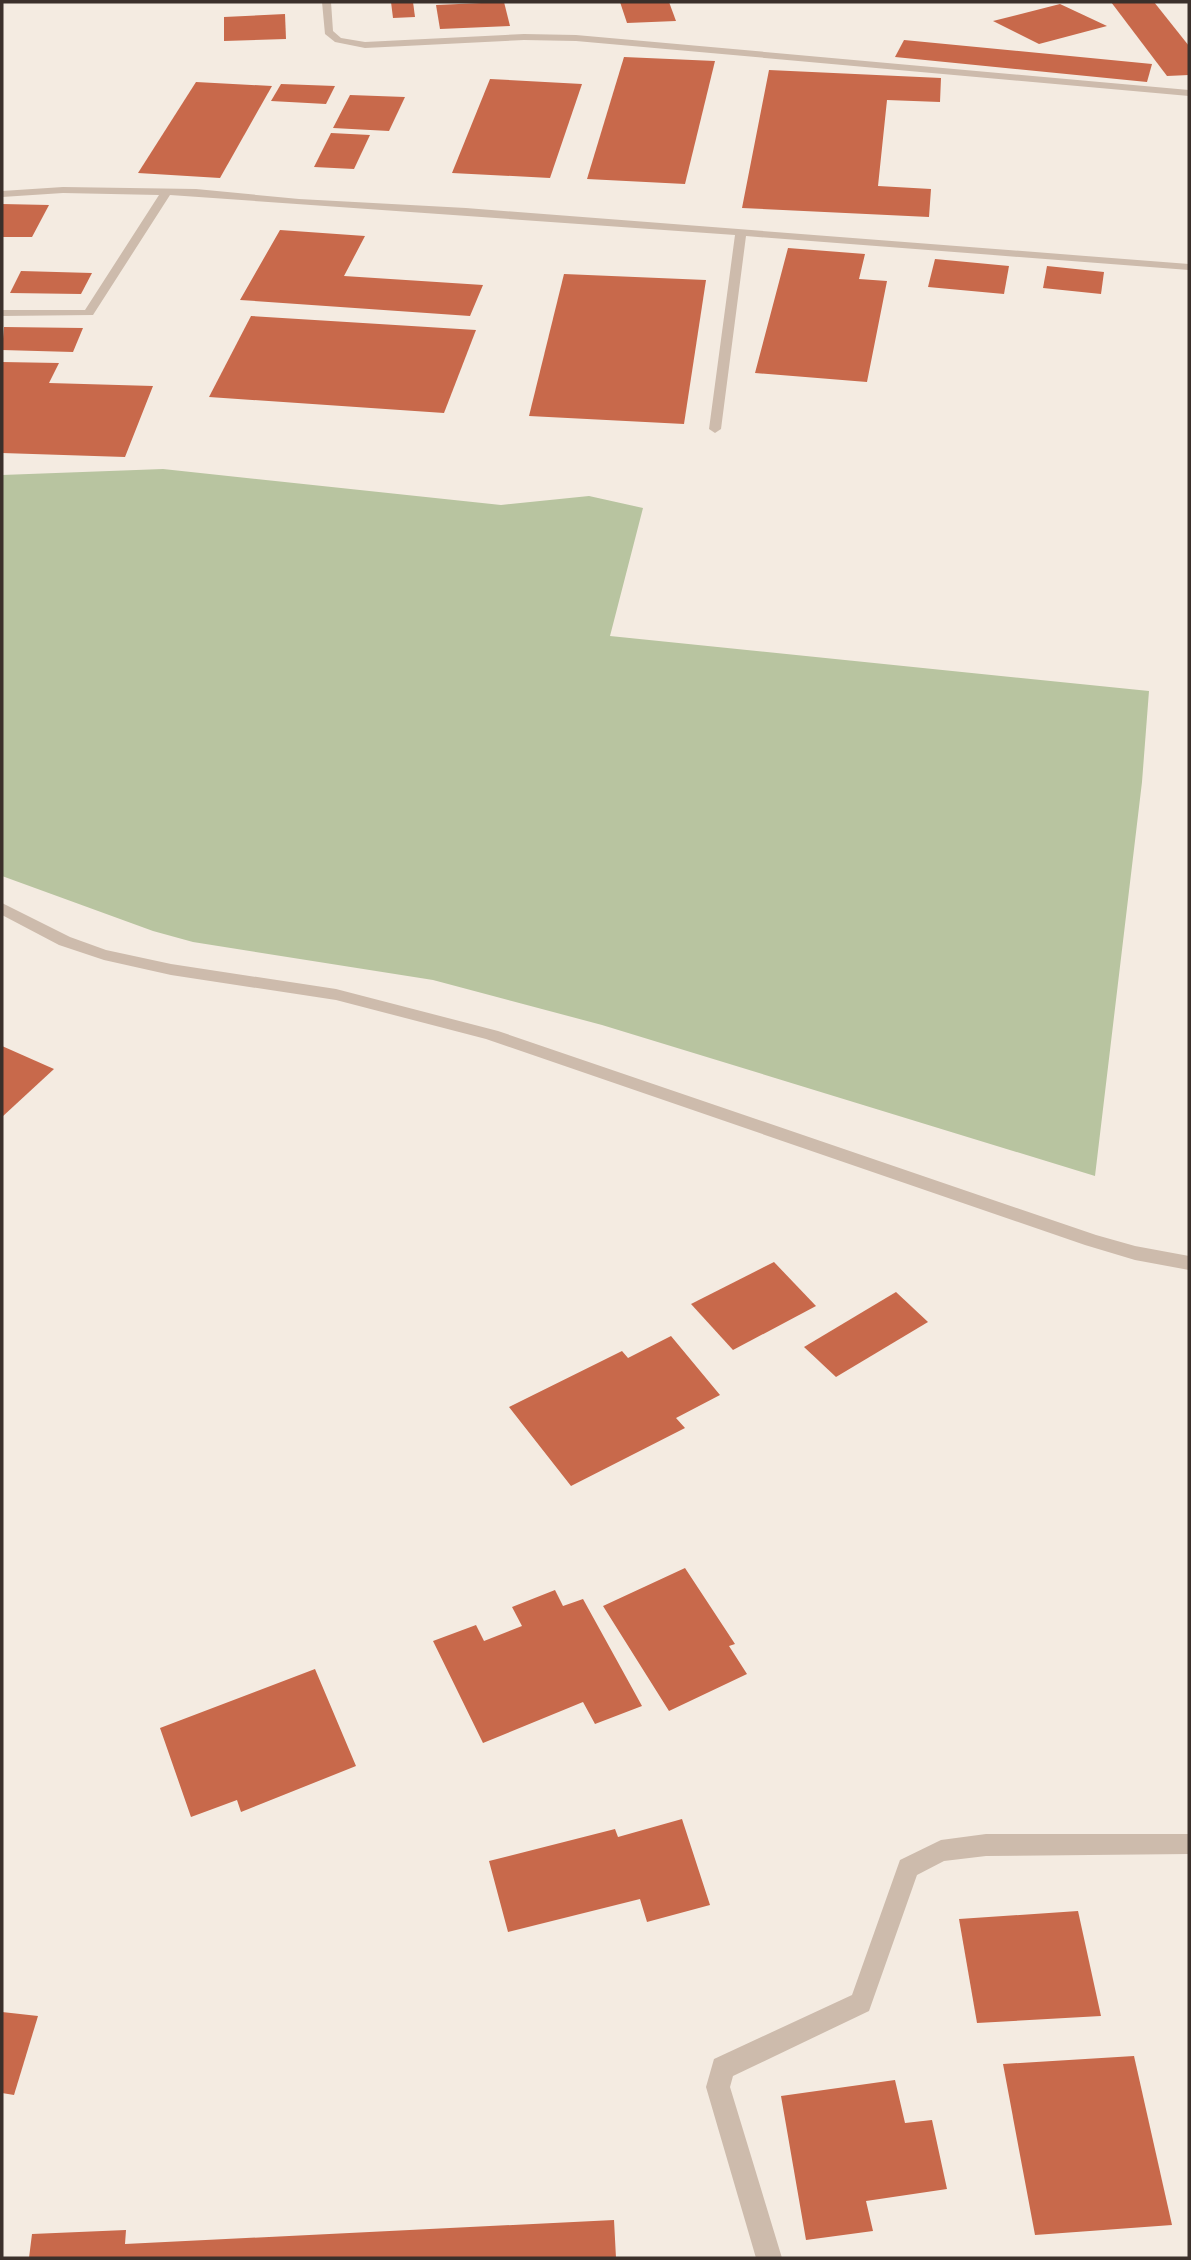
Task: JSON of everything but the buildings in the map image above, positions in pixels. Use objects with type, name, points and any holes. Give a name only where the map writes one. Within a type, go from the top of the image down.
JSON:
[{"type":"street","points":[[326,2],[328,32],[338,40],[365,45],[524,37],[576,38],[1189,93]]},
{"type":"street","points":[[2,194],[63,190],[167,191],[1189,267]]},
{"type":"street","points":[[2,313],[89,313],[167,191]]},
{"type":"street","points":[[715,429],[741,232]]},
{"type":"street","points":[[2,908],[48,933],[102,955],[188,972],[285,985],[422,1014],[492,1035],[1091,1240],[1135,1253],[1189,1264]]},
{"type":"street","points":[[769,2258],[718,2087],[723,2068],[861,2003],[908,1868],[941,1851],[986,1845],[1189,1844]]},
{"type":"green space","points":[[163,469],[501,505],[589,496],[643,508],[610,636],[1149,691],[1142,782],[1095,1176],[602,1025],[433,980],[193,942],[153,931],[2,876],[2,475]]}]
